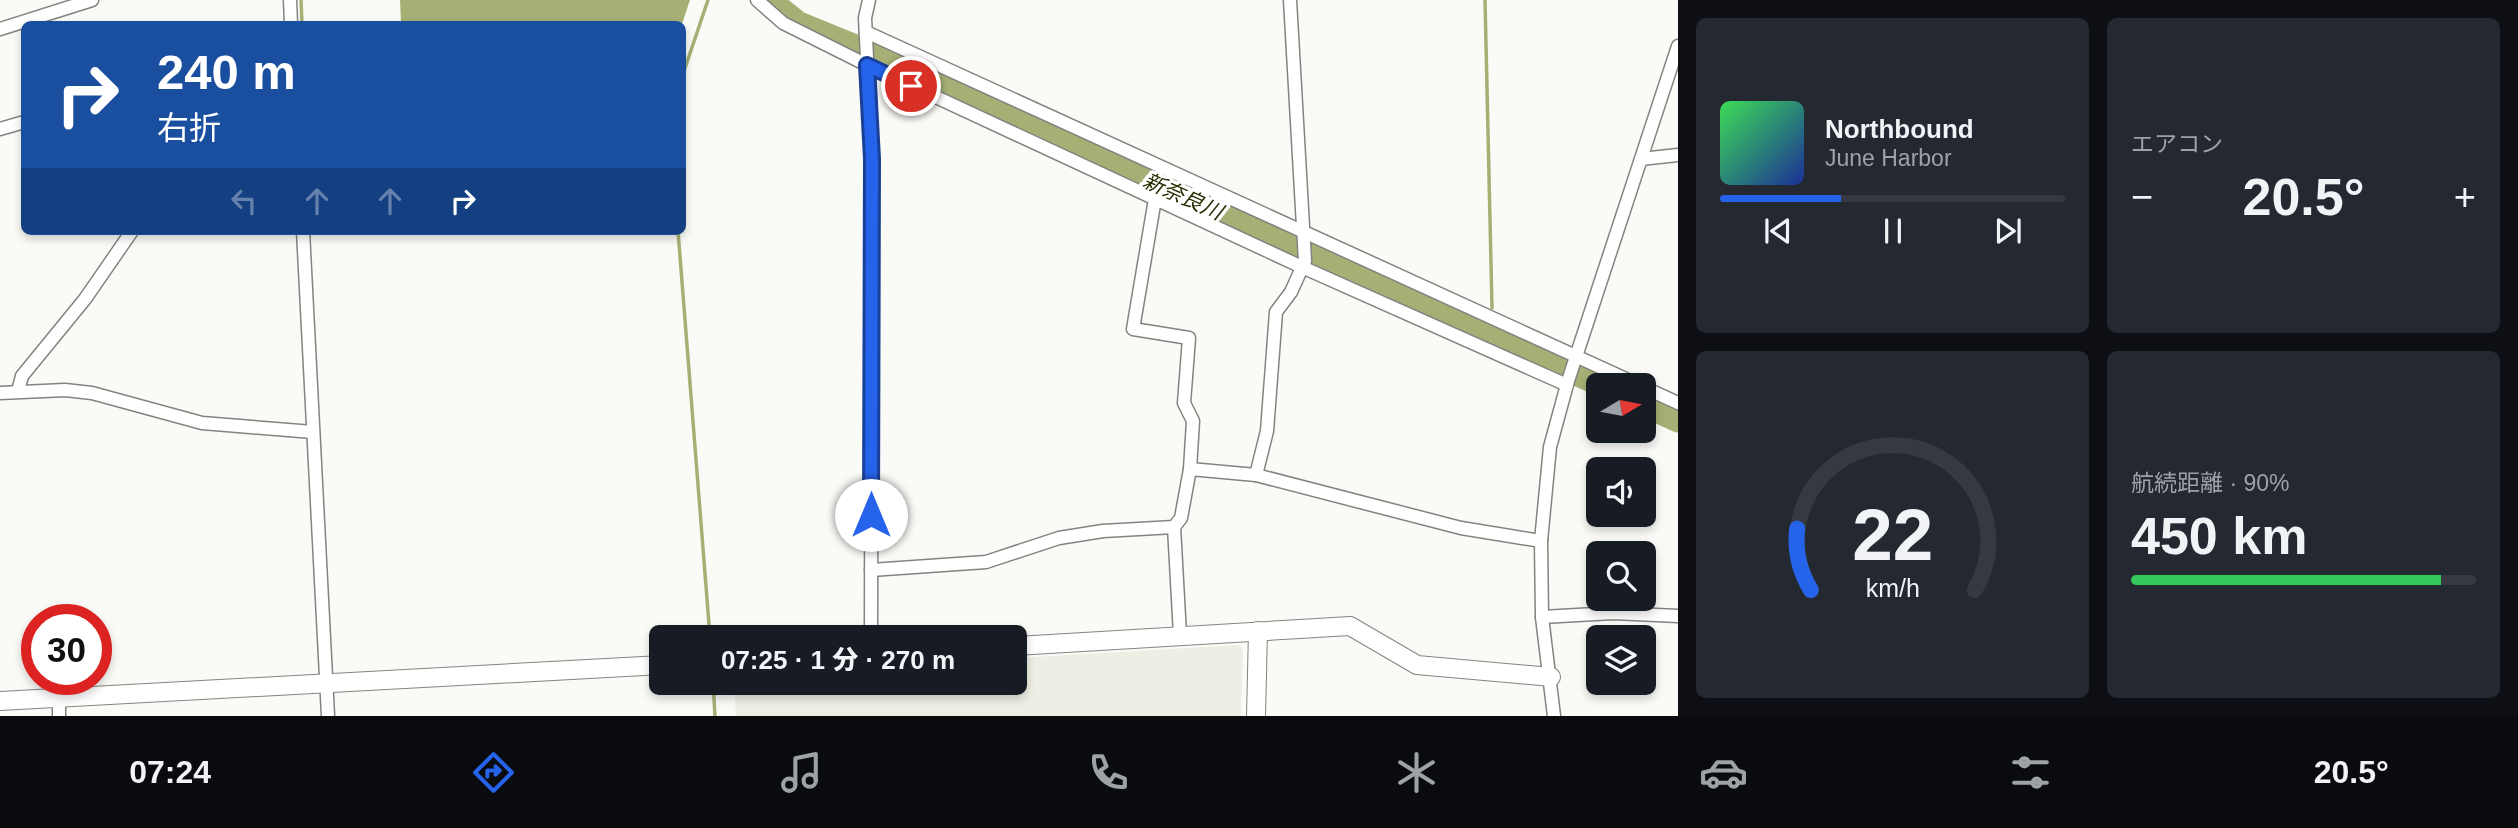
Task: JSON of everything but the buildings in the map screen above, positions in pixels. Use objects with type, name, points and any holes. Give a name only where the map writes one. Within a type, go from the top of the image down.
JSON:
[{"type":"street","points":[[25,21],[92,0]]},
{"type":"street","points":[[290,0],[291,21]]},
{"type":"street","points":[[757,0],[783,23],[1155,200],[1568,383]]},
{"type":"street","points":[[869,0],[866,34],[872,159],[871,625]]},
{"type":"street","points":[[1256,475],[1267,431],[1276,312],[1291,292],[1304,264],[1290,0]]},
{"type":"street","points":[[0,29],[21,22]]},
{"type":"street","points":[[866,34],[1610,373]]},
{"type":"street","points":[[1554,716],[1542,617],[1541,541],[1550,447],[1568,383],[1678,46]]},
{"type":"street","points":[[0,129],[21,123]]},
{"type":"street","points":[[1641,159],[1678,155]]},
{"type":"street","points":[[1155,200],[1133,330],[1189,338],[1184,403],[1193,421],[1190,469],[1181,518],[1174,527],[1181,635]]},
{"type":"street","points":[[18,391],[22,376],[85,299],[129,235]]},
{"type":"street","points":[[303,235],[328,716]]},
{"type":"street","points":[[0,393],[92,393],[202,423],[313,432]]},
{"type":"street","points":[[1656,393],[1678,403]]},
{"type":"street","points":[[1190,469],[1256,475],[1461,528],[1541,541]]},
{"type":"street","points":[[871,570],[986,562],[1059,538],[1102,531],[1174,527]]},
{"type":"street","points":[[1542,617],[1614,612],[1678,616]]},
{"type":"street","points":[[1027,645],[1350,626],[1417,665],[1551,677]]},
{"type":"street","points":[[1256,716],[1258,631]]},
{"type":"street","points":[[0,701],[59,707],[326,684],[649,666]]},
{"type":"shaded area","points":[[400,0],[690,0],[683,21],[401,21]]},
{"type":"shaded area","points":[[1239,645],[1243,650],[1241,716],[736,716],[735,695],[1027,695],[1027,657]]},
{"type":"waterway","points":[[301,0],[302,21]]},
{"type":"waterway","points":[[686,65],[708,0]]},
{"type":"waterway","name":"新奈良川","points":[[770,0],[799,23],[875,54],[1586,379]]},
{"type":"waterway","points":[[1485,0],[1492,308]]},
{"type":"waterway","points":[[678,235],[709,625]]},
{"type":"waterway","name":"新奈良川","points":[[1656,411],[1678,421]]},
{"type":"waterway","points":[[714,695],[715,716]]},
{"type":"route","points":[[871,515],[872,159],[867,65],[911,86]]}]
